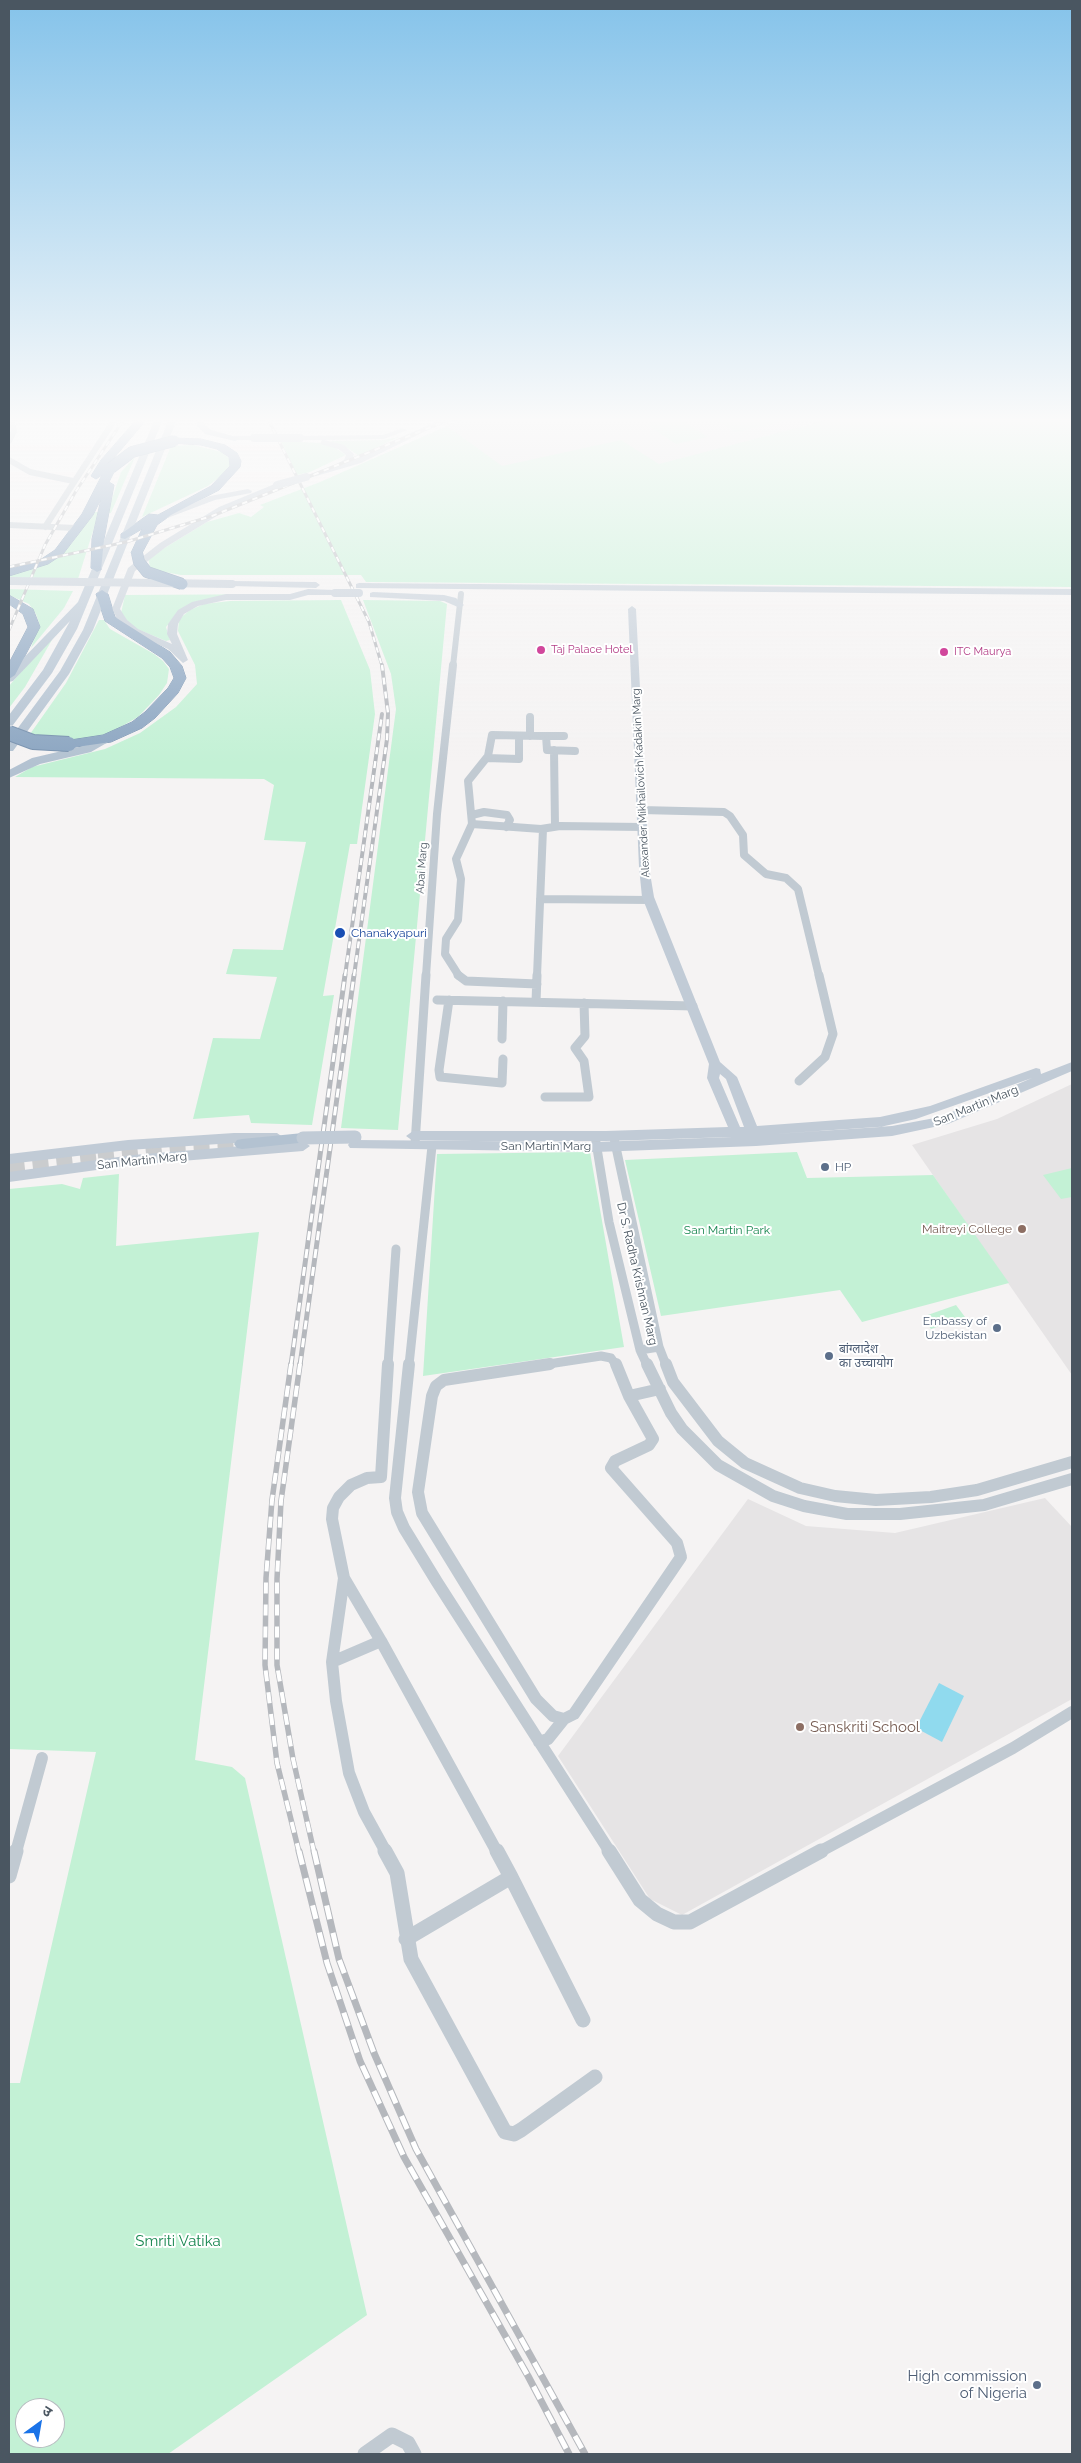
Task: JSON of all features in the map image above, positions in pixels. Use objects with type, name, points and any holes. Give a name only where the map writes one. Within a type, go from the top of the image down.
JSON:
[{"type":"highway","points":[[9,573],[35,565],[53,556],[59,552],[71,534]]},
{"type":"highway","points":[[97,568],[99,534]]},
{"type":"highway","points":[[146,534],[137,553],[140,564],[148,572],[182,584]]},
{"type":"highway","points":[[9,733],[33,742],[69,744],[106,739],[125,731],[146,718],[173,690],[180,678],[176,666],[166,654],[114,623],[109,618],[102,594]]},
{"type":"highway","points":[[9,599],[24,607],[34,622],[32,632],[9,675]]},
{"type":"highway","points":[[9,661],[21,651]]},
{"type":"main road","points":[[9,723],[48,671],[72,629],[111,534]]},
{"type":"main road","points":[[181,534],[163,545],[131,570],[116,609],[123,622],[135,631],[171,647],[183,660]]},
{"type":"main road","points":[[9,748],[66,672],[88,630],[125,536]]},
{"type":"main road","points":[[9,581],[182,584],[308,592]]},
{"type":"main road","points":[[9,586],[232,588],[293,585],[444,598],[453,600],[460,605]]},
{"type":"main road","points":[[180,678],[185,669],[173,637],[172,627],[177,616],[188,607],[221,597],[290,597],[308,592],[335,589]]},
{"type":"main road","points":[[361,591],[1072,592]]},
{"type":"main road","points":[[361,591],[461,594],[1072,597]]},
{"type":"main road","points":[[622,595],[632,609],[639,595]]},
{"type":"main road","points":[[9,679],[84,602]]},
{"type":"main road","name":"Alexander Mikhailovich Kadakin Marg","points":[[632,609],[644,867],[649,900],[715,1064]]},
{"type":"main road","points":[[9,774],[36,761],[86,749],[106,739]]},
{"type":"main road","name":"San Martin Marg","points":[[754,1136],[880,1122],[916,1116],[1038,1071],[1072,1055]]},
{"type":"main road","points":[[715,1064],[731,1077],[754,1136]]},
{"type":"main road","points":[[715,1064],[713,1078],[738,1136]]},
{"type":"main road","name":"San Martin Marg","points":[[9,1159],[128,1145],[234,1138],[303,1142],[614,1141],[915,1128],[969,1111],[1072,1066]]},
{"type":"main road","name":"San Martin Marg","points":[[416,1141],[432,1146],[596,1141]]},
{"type":"main road","points":[[242,1146],[303,1142]]},
{"type":"main road","name":"San Martin Marg","points":[[9,1177],[133,1160],[303,1142]]},
{"type":"street","name":"Abai Marg","points":[[416,1141],[437,814],[461,594]]},
{"type":"street","points":[[530,717],[530,736]]},
{"type":"street","points":[[537,984],[466,981],[456,974],[445,954],[446,939],[458,920],[461,879],[456,859],[472,820],[468,780],[487,758],[492,735],[564,736]]},
{"type":"street","points":[[487,758],[518,759],[519,736]]},
{"type":"street","points":[[546,736],[547,750],[575,751]]},
{"type":"street","points":[[554,750],[555,826]]},
{"type":"street","points":[[641,810],[724,812],[730,816],[743,835],[744,855],[766,874],[786,878],[794,883],[798,889],[833,1034],[825,1057],[799,1081]]},
{"type":"street","points":[[472,820],[484,812],[507,815],[510,820],[506,827]]},
{"type":"street","points":[[472,820],[506,827],[642,827]]},
{"type":"street","points":[[536,1002],[543,828]]},
{"type":"street","points":[[540,900],[649,900]]},
{"type":"street","points":[[437,1000],[693,1006]]},
{"type":"street","points":[[449,1000],[439,1070],[440,1077],[502,1083],[503,1059]]},
{"type":"street","points":[[502,1001],[502,1039]]},
{"type":"street","points":[[545,1097],[589,1097],[584,1062],[575,1048],[586,1036],[584,1003]]},
{"type":"street","name":"Dr S. Radha Krishnan Marg","points":[[596,1141],[609,1222],[640,1350],[682,1428],[718,1465],[773,1496],[804,1506],[847,1514],[900,1514],[984,1505],[1072,1479]]},
{"type":"street","name":"Dr S. Radha Krishnan Marg","points":[[614,1141],[659,1347],[673,1382],[703,1424],[718,1441],[745,1463],[767,1474],[810,1490],[835,1496],[876,1500],[931,1497],[977,1490],[1072,1462]]},
{"type":"street","points":[[432,1146],[395,1498],[397,1512],[404,1528],[640,1900],[657,1914],[674,1922],[690,1922],[1013,1748],[1072,1712]]},
{"type":"street","points":[[381,1477],[396,1250]]},
{"type":"street","points":[[640,1350],[659,1347]]},
{"type":"street","points":[[539,1742],[548,1739],[564,1719],[574,1714],[681,1557],[677,1543],[611,1468],[615,1461],[649,1445],[653,1439],[629,1396],[615,1362],[611,1358],[601,1356],[444,1380],[436,1386],[429,1407],[418,1492],[422,1513],[536,1699],[553,1716],[564,1719]]},
{"type":"street","points":[[629,1396],[660,1389]]},
{"type":"street","points":[[397,1478],[368,1478],[351,1485],[339,1496],[333,1508],[332,1519],[344,1578],[381,1641],[511,1877],[582,2020]]},
{"type":"street","points":[[804,1506],[810,1490]]},
{"type":"street","points":[[977,1490],[984,1505]]},
{"type":"street","points":[[344,1578],[332,1662],[337,1710],[349,1773],[364,1812],[397,1873],[403,1904],[406,1939],[411,1959],[419,1977],[505,2132],[514,2134],[521,2130],[595,2077]]},
{"type":"street","points":[[332,1662],[381,1641]]},
{"type":"street","points":[[9,1876],[42,1758]]},
{"type":"street","points":[[406,1939],[511,1877]]},
{"type":"street","points":[[365,2454],[392,2436],[408,2443],[414,2454]]},
{"type":"shaded area","name":"Maitreyi College","points":[[1072,1084],[1072,1375],[912,1145],[997,1119]]},
{"type":"shaded area","name":"Sanskriti School","points":[[1045,1498],[1072,1527],[1072,1699],[682,1915],[650,1899],[558,1756],[748,1499],[806,1526],[895,1533]]},
{"type":"green space","points":[[78,534],[92,534],[78,579],[9,578],[9,575],[29,570],[61,553]]},
{"type":"green space","points":[[187,534],[1072,534],[1072,587],[366,582],[361,575],[181,575],[159,571],[150,567],[148,558]]},
{"type":"green space","points":[[9,589],[73,591],[64,608],[31,648],[39,623],[36,614],[29,604],[9,595]]},
{"type":"green space","points":[[291,594],[290,596],[229,596],[181,609],[166,627],[170,640],[166,641],[132,627],[121,613],[125,595]]},
{"type":"green space","points":[[341,600],[370,670],[375,714],[357,844],[350,844],[323,996],[334,995],[312,1125],[251,1123],[249,1115],[193,1119],[213,1038],[260,1039],[277,977],[226,974],[233,949],[283,950],[306,842],[264,840],[274,785],[264,779],[15,777],[32,767],[105,749],[140,733],[176,707],[197,684],[195,665],[178,631],[179,619],[190,610],[204,604],[230,601]]},
{"type":"green space","points":[[363,600],[440,601],[447,604],[398,1130],[341,1128],[396,709],[391,674]]},
{"type":"green space","points":[[99,620],[104,620],[110,629],[163,661],[169,669],[167,683],[159,695],[138,717],[110,733],[80,741],[28,737],[66,683]]},
{"type":"green space","points":[[60,626],[25,687],[9,708],[9,686]]},
{"type":"green space","points":[[590,1152],[624,1347],[423,1376],[437,1154]]},
{"type":"green space","name":"San Martin Park","points":[[797,1152],[807,1178],[933,1175],[1009,1283],[862,1322],[840,1290],[661,1316],[625,1160]]},
{"type":"green space","points":[[1072,1168],[1072,1197],[1061,1199],[1043,1175]]},
{"type":"green space","name":"Smriti Vatika","points":[[119,1174],[116,1246],[259,1232],[195,1760],[232,1767],[245,1778],[367,2315],[168,2454],[9,2454],[9,2083],[20,2083],[96,1752],[9,1749],[9,1189],[62,1184],[80,1189],[83,1178]]},
{"type":"green space","points":[[956,1305],[965,1317],[931,1329],[922,1317]]},
{"type":"water","points":[[939,1683],[964,1696],[942,1742],[916,1728]]},
{"type":"tunnel","points":[[98,1156],[184,1147],[242,1144]]},
{"type":"tunnel","points":[[9,1170],[110,1159]]},
{"type":"railway","points":[[38,561],[51,534]]},
{"type":"railway","points":[[38,561],[126,542],[153,534]]},
{"type":"railway","points":[[325,534],[369,622],[382,666]]},
{"type":"railway","points":[[9,567],[38,561]]},
{"type":"railway","points":[[9,630],[38,561]]},
{"type":"railway","points":[[354,976],[387,739],[388,713],[382,665]]},
{"type":"railway","points":[[345,976],[382,714]]},
{"type":"railway","points":[[291,1365],[345,975]]},
{"type":"railway","points":[[300,1365],[354,975]]},
{"type":"railway","points":[[291,1364],[272,1500],[266,1578],[265,1665],[277,1763],[299,1852]]},
{"type":"railway","points":[[300,1364],[281,1501],[277,1579],[277,1665],[293,1759],[314,1852]]},
{"type":"railway","points":[[299,1851],[327,1963],[360,2061],[404,2157],[528,2376],[569,2454]]},
{"type":"railway","points":[[314,1851],[339,1959],[374,2053],[416,2149],[585,2454]]},
{"type":"place","name":"Taj Palace Hotel","points":[[541,650]]},
{"type":"place","name":"ITC Maurya","points":[[944,652]]},
{"type":"place","name":"Chanakyapuri","points":[[340,933]]},
{"type":"place","name":"HP","points":[[825,1167]]},
{"type":"place","name":"Maitreyi College","points":[[1022,1229]]},
{"type":"place","name":"Embassy of Uzbekistan","points":[[997,1328]]},
{"type":"place","name":"बांग्लादेश का उच्चायोग","points":[[829,1356]]},
{"type":"place","name":"Sanskriti School","points":[[800,1727]]},
{"type":"place","name":"High commission of Nigeria","points":[[1037,2385]]}]
